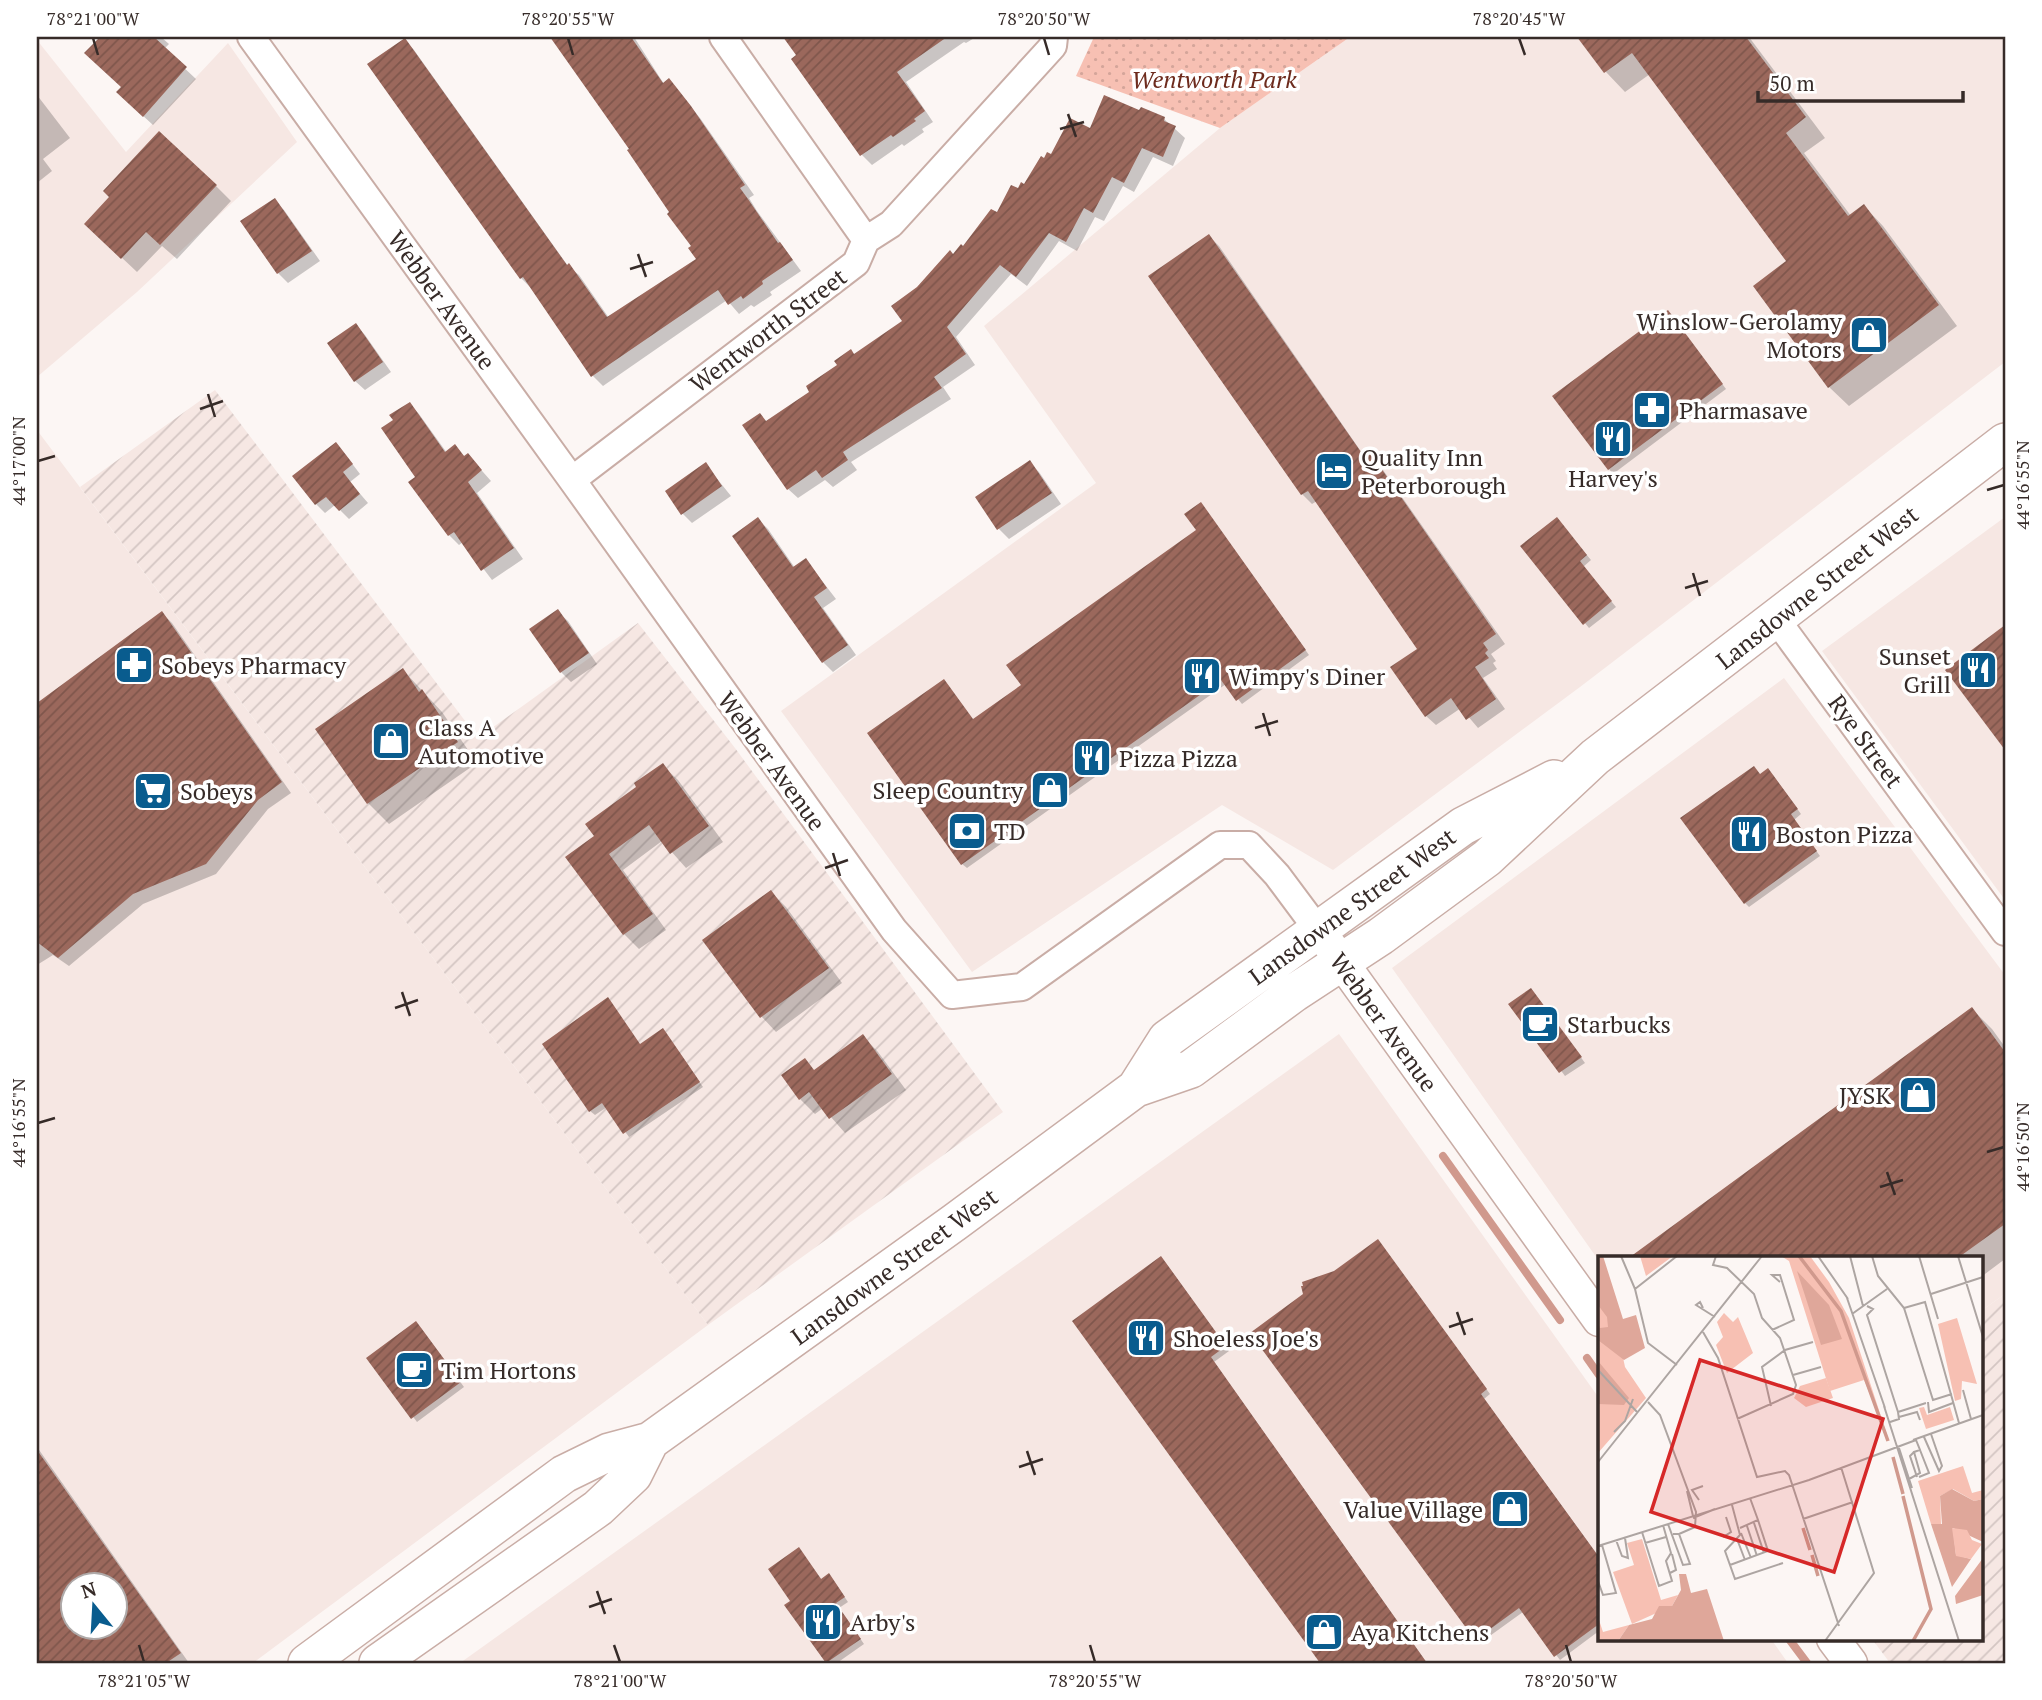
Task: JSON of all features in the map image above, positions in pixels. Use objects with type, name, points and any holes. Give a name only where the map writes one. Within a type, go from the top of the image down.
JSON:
[{"type":"main road","name":"Lansdowne Street West","points":[[307,1663],[564,1474],[609,1452],[650,1441],[1136,1088],[1191,1069],[1294,993],[1487,859],[1595,757],[2005,442]]},
{"type":"main road","name":"Lansdowne Street West","points":[[1136,1088],[1167,1039],[1462,826],[1595,757]]},
{"type":"main road","name":"Lansdowne Street West","points":[[378,1663],[598,1508],[634,1475],[650,1441]]},
{"type":"street","name":"Webber Avenue","points":[[251,37],[894,930],[952,995],[1023,987],[1220,845],[1249,845],[1277,875],[1318,930],[1598,1319]]},
{"type":"street","points":[[723,37],[866,240]]},
{"type":"street","name":"Wentworth Street","points":[[572,480],[856,263],[866,240],[891,224],[1053,46],[1054,37]]},
{"type":"street","name":"Rye Street","points":[[1776,619],[2005,932]]},
{"type":"street","points":[[1834,1640],[1850,1663]]},
{"type":"shaded area","points":[[1350,37],[2005,37],[2005,362],[1580,687],[1333,870],[1222,805],[972,972],[781,711],[1096,483],[984,326],[1220,128]]},
{"type":"shaded area","points":[[37,40],[126,152],[228,43],[297,142],[137,292],[37,377]]},
{"type":"shaded area","points":[[215,390],[478,738],[638,623],[735,748],[1003,1112],[708,1325],[80,487]]},
{"type":"shaded area","points":[[37,430],[708,1325],[253,1663],[37,1663]]},
{"type":"shaded area","points":[[2005,517],[2005,900],[1822,651]]},
{"type":"shaded area","points":[[1784,678],[2005,975],[2005,1294],[1982,1310],[1982,1256],[1598,1256],[1598,1260],[1392,968]]},
{"type":"shaded area","points":[[1339,1034],[1598,1397],[1598,1640],[1772,1640],[1788,1663],[460,1663]]},
{"type":"shaded area","points":[[2005,1294],[2005,1663],[1890,1663],[1873,1640],[1982,1640],[1982,1310]]},
{"type":"green space","name":"Wentworth Park","points":[[1094,37],[1350,37],[1220,128],[1076,76]]},
{"type":"building","points":[[100,37],[154,37],[187,67],[143,117],[116,92],[121,87],[84,53]]},
{"type":"building","points":[[550,37],[631,37],[663,83],[669,78],[691,106],[745,185],[740,188],[793,260],[762,281],[763,284],[743,299],[741,296],[728,305],[718,290],[591,377],[523,277],[520,279],[367,64],[405,38],[607,317],[696,259],[688,248],[691,246],[667,214],[669,212],[627,150],[629,149]]},
{"type":"building","points":[[783,37],[947,37],[897,72],[925,111],[893,137],[891,135],[860,156],[791,59],[796,55]]},
{"type":"building","points":[[1577,37],[1746,37],[1806,117],[1786,133],[1848,216],[1864,204],[1939,305],[1828,388],[1753,286],[1786,261],[1632,53],[1604,73]]},
{"type":"building","points":[[1104,95],[1139,110],[1141,107],[1165,117],[1164,121],[1176,126],[1163,157],[1142,148],[1124,183],[1112,177],[1093,213],[1084,208],[1066,242],[1049,233],[1016,277],[1000,265],[947,327],[966,354],[934,377],[942,388],[843,452],[848,460],[822,478],[816,470],[787,490],[742,425],[760,413],[766,421],[809,392],[806,386],[837,365],[834,361],[851,349],[854,354],[902,321],[891,306],[917,287],[950,250],[953,254],[961,244],[963,246],[991,209],[997,212],[1011,185],[1018,188],[1021,182],[1024,184],[1041,156],[1044,158],[1047,152],[1051,154],[1070,118],[1090,128]]},
{"type":"building","points":[[159,131],[217,185],[160,245],[146,232],[121,259],[84,224],[109,197],[103,191]]},
{"type":"building","points":[[275,198],[312,251],[277,274],[240,221]]},
{"type":"building","name":"Quality Inn Peterborough","points":[[1209,234],[1361,452],[1367,448],[1496,634],[1483,643],[1489,658],[1475,667],[1496,699],[1466,720],[1451,698],[1425,717],[1390,667],[1417,649],[1308,491],[1301,495],[1148,276]]},
{"type":"building","points":[[1668,310],[1723,384],[1608,470],[1552,396]]},
{"type":"building","points":[[356,323],[383,362],[354,382],[327,343]]},
{"type":"building","points":[[410,402],[445,452],[455,444],[464,456],[468,453],[482,470],[468,482],[514,548],[481,571],[454,532],[448,536],[408,482],[415,477],[381,428],[393,420],[389,415]]},
{"type":"building","points":[[336,442],[353,464],[343,472],[360,494],[339,511],[326,497],[315,505],[292,476]]},
{"type":"building","points":[[1030,460],[1052,493],[997,530],[975,497]]},
{"type":"building","points":[[706,462],[722,486],[681,515],[665,491]]},
{"type":"building","points":[[1201,502],[1306,650],[1236,701],[1221,680],[961,865],[867,733],[944,679],[973,719],[1021,685],[1006,665],[1196,530],[1184,514]]},
{"type":"building","points":[[758,517],[793,567],[806,558],[827,588],[814,597],[848,645],[822,663],[732,536]]},
{"type":"building","points":[[1557,517],[1587,555],[1580,561],[1612,601],[1583,625],[1520,546]]},
{"type":"building","points":[[558,609],[589,653],[560,673],[529,629]]},
{"type":"building","name":"Sobeys","points":[[162,611],[282,782],[258,800],[206,864],[133,894],[58,958],[37,942],[37,703]]},
{"type":"building","points":[[2005,625],[2005,750],[1945,670]]},
{"type":"building","points":[[403,668],[419,692],[422,689],[458,742],[367,804],[315,729]]},
{"type":"building","points":[[663,763],[709,826],[670,854],[649,825],[609,854],[653,914],[623,935],[565,857],[594,836],[585,824],[636,787],[634,783]]},
{"type":"building","name":"Boston Pizza","points":[[1754,766],[1760,774],[1768,768],[1798,809],[1791,814],[1817,851],[1744,904],[1680,818]]},
{"type":"building","points":[[771,890],[829,968],[760,1018],[702,940]]},
{"type":"building","name":"Starbucks","points":[[1531,988],[1582,1057],[1559,1073],[1508,1004]]},
{"type":"building","points":[[608,997],[640,1044],[663,1028],[700,1082],[623,1134],[602,1103],[589,1112],[542,1044]]},
{"type":"building","points":[[1972,1007],[2005,1052],[2005,1224],[1960,1256],[1631,1256]]},
{"type":"building","points":[[863,1034],[892,1074],[829,1119],[809,1092],[799,1100],[781,1075],[805,1058],[814,1070]]},
{"type":"building","points":[[1378,1239],[1487,1389],[1481,1394],[1598,1556],[1598,1625],[1554,1657],[1519,1608],[1475,1640],[1250,1333],[1303,1294],[1302,1282],[1334,1271]]},
{"type":"building","points":[[1161,1256],[1226,1346],[1211,1357],[1427,1663],[1320,1663],[1072,1321]]},
{"type":"building","name":"Tim Hortons","points":[[416,1321],[461,1382],[411,1419],[366,1358]]},
{"type":"building","points":[[37,1450],[122,1570],[60,1570],[60,1640],[130,1640],[130,1581],[181,1653],[166,1663],[37,1663]]},
{"type":"building","name":"Arby's","points":[[799,1547],[821,1579],[829,1573],[845,1597],[836,1603],[861,1639],[826,1663],[784,1605],[790,1601],[768,1569]]},
{"type":"waterway","points":[[1443,1156],[1560,1320]]},
{"type":"waterway","points":[[1587,1358],[1598,1374]]},
{"type":"waterway","points":[[1790,1640],[1807,1663]]},
{"type":"place","name":"Winslow-Gerolamy Motors","points":[[1869,335]]},
{"type":"place","name":"Pharmasave","points":[[1652,410]]},
{"type":"place","name":"Harvey's","points":[[1613,439]]},
{"type":"place","name":"Quality Inn Peterborough","points":[[1334,471]]},
{"type":"place","name":"Sobeys Pharmacy","points":[[134,665]]},
{"type":"place","name":"Sunset Grill","points":[[1978,670]]},
{"type":"place","name":"Wimpy's Diner","points":[[1202,676]]},
{"type":"place","name":"Class A Automotive","points":[[391,741]]},
{"type":"place","name":"Pizza Pizza","points":[[1092,758]]},
{"type":"place","name":"Sleep Country","points":[[1050,790]]},
{"type":"place","name":"Sobeys","points":[[153,791]]},
{"type":"place","name":"TD","points":[[967,831]]},
{"type":"place","name":"Boston Pizza","points":[[1749,834]]},
{"type":"place","name":"Starbucks","points":[[1540,1024]]},
{"type":"place","name":"JYSK","points":[[1918,1095]]},
{"type":"place","name":"Shoeless Joe's","points":[[1146,1338]]},
{"type":"place","name":"Tim Hortons","points":[[414,1370]]},
{"type":"place","name":"Value Village","points":[[1510,1509]]},
{"type":"place","name":"Arby's","points":[[823,1622]]},
{"type":"place","name":"Aya Kitchens","points":[[1324,1632]]}]
